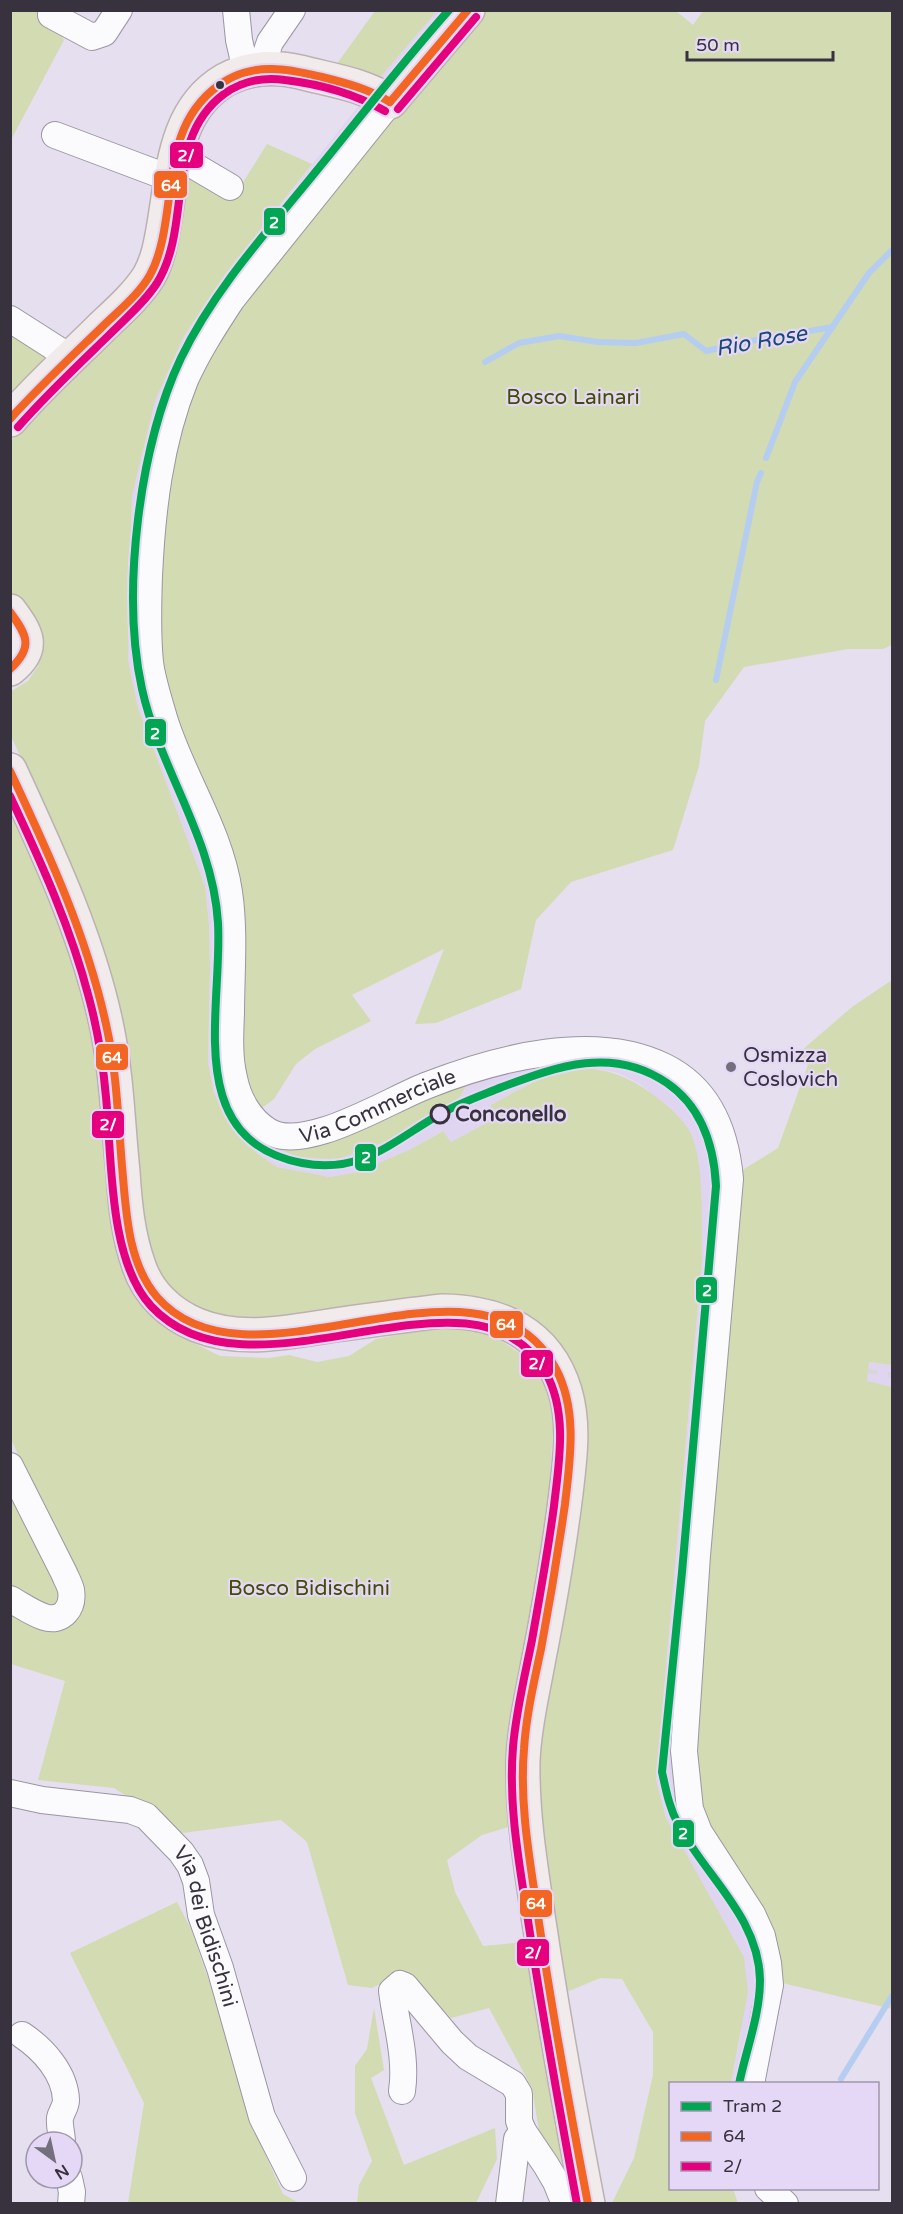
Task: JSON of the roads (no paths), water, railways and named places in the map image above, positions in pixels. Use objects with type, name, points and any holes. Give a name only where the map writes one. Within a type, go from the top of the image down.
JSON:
[{"type":"main road","name":"Via Commerciale","points":[[390,102],[468,10]]},
{"type":"main road","points":[[10,420],[117,313],[148,276],[159,251],[184,126],[192,110],[204,95],[232,76],[254,70],[287,69],[379,94],[390,102]]},
{"type":"main road","points":[[10,611],[25,634],[28,645],[21,660],[10,669]]},
{"type":"main road","points":[[10,770],[67,902],[96,985],[107,1029],[114,1072],[126,1214],[132,1245],[139,1268],[162,1303],[178,1316],[195,1325],[217,1332],[239,1335],[284,1332],[443,1311],[467,1311],[494,1317],[515,1327],[532,1339],[556,1370],[564,1389],[569,1411],[570,1452],[562,1522],[526,1723],[523,1792],[545,1962],[588,2204]]},
{"type":"street","points":[[51,15],[92,37],[104,33],[119,10]]},
{"type":"street","points":[[236,10],[239,40],[254,70]]},
{"type":"street","points":[[254,70],[292,10]]},
{"type":"street","name":"Via Commerciale","points":[[390,102],[232,299],[211,331],[185,380],[171,422],[153,508],[148,611],[150,665],[165,720],[212,832],[229,888],[232,923],[230,1038],[234,1078],[247,1110],[257,1124],[272,1134],[287,1137],[307,1136],[329,1130],[429,1084],[515,1058],[570,1051],[619,1053],[650,1059],[672,1070],[690,1084],[704,1100],[718,1125],[727,1152],[730,1179],[697,1555],[684,1751],[686,1784],[699,1833],[752,1914],[762,1936],[768,1963],[770,1985],[751,2082]]},
{"type":"street","points":[[55,135],[174,168],[191,164],[230,187]]},
{"type":"street","points":[[10,319],[71,358]]},
{"type":"street","points":[[10,1466],[64,1573],[71,1589],[71,1601],[67,1613],[57,1618],[45,1618],[10,1599]]},
{"type":"street","name":"Via dei Bidischini","points":[[10,1793],[42,1800],[130,1810],[146,1816],[181,1852],[190,1865],[196,1881],[201,1915],[220,1968],[262,2117],[292,2178]]},
{"type":"street","points":[[402,2091],[404,2074],[398,2018],[392,1991],[400,1984],[405,1986],[434,2023],[468,2057],[513,2084],[519,2094],[519,2121],[523,2131],[556,2182],[565,2204]]},
{"type":"street","points":[[22,2035],[43,2052],[64,2090],[66,2104],[60,2118],[61,2130]]},
{"type":"street","points":[[509,2204],[517,2139],[523,2131]]},
{"type":"street","points":[[770,2190],[785,2204]]},
{"type":"waterway","name":"Rio Rose","points":[[766,458],[795,382],[869,273],[892,250]]},
{"type":"waterway","name":"Rio Rose","points":[[485,362],[519,343],[559,336],[598,342],[636,343],[684,334],[706,351],[833,327]]},
{"type":"waterway","name":"Rio Rose","points":[[716,680],[757,482],[761,473]]},
{"type":"waterway","points":[[841,2079],[892,1996]]},
{"type":"railway","points":[[868,1371],[892,1375]]},
{"type":"tram line","name":"2","points":[[449,10],[223,287],[181,358],[166,394],[154,433],[138,521],[133,609],[136,651],[150,719],[197,833],[214,892],[218,923],[216,1066],[224,1099],[239,1128],[264,1150],[302,1163],[322,1165],[357,1160],[388,1146],[443,1112],[468,1100],[544,1072],[585,1063],[606,1062],[626,1065],[647,1072],[679,1093],[704,1128],[712,1156],[716,1186],[662,1772],[670,1805],[678,1824],[741,1917],[751,1936],[757,1957],[760,1980],[758,2006],[740,2082]]},
{"type":"place","name":"Osmizza Coslovich","points":[[731,1067]]},
{"type":"place","name":"Conconello","points":[[440,1114]]},
{"type":"park label","name":"Bosco Lainari","points":[[573,397]]},
{"type":"park label","name":"Bosco Bidischini","points":[[309,1588]]}]
